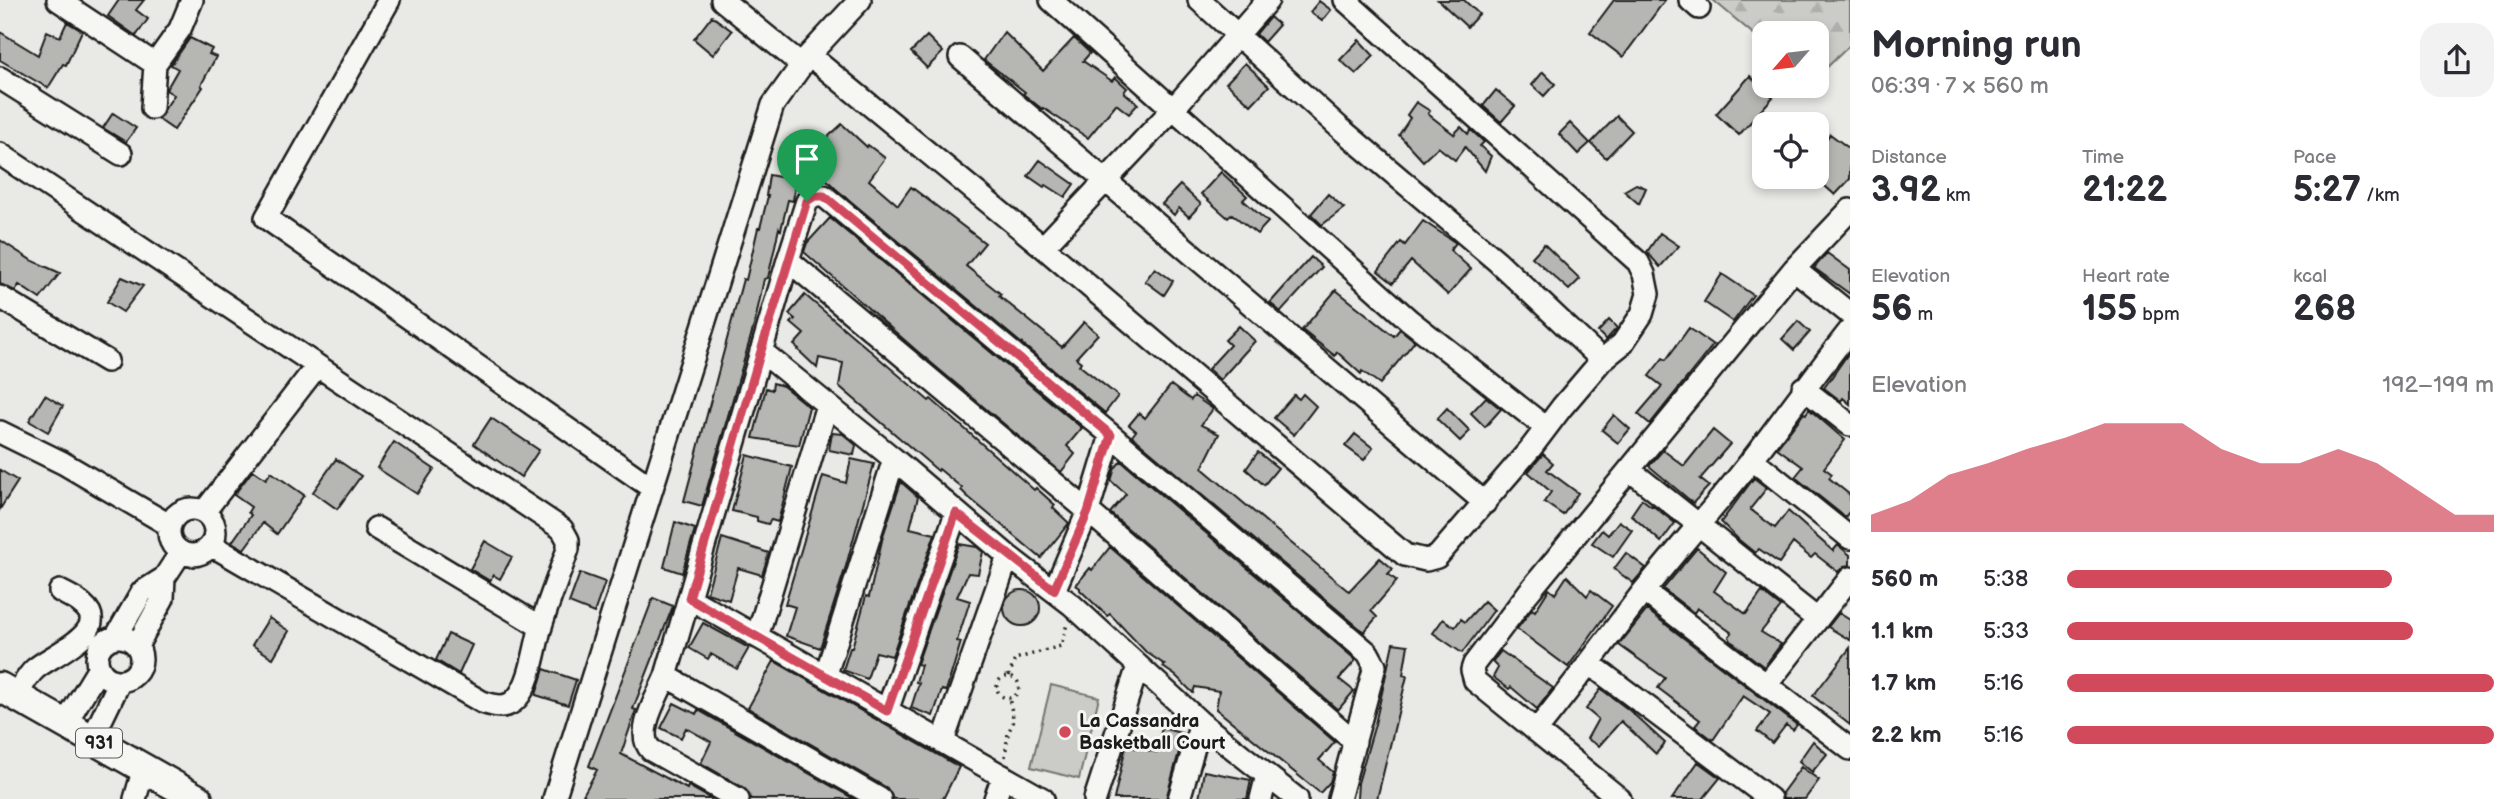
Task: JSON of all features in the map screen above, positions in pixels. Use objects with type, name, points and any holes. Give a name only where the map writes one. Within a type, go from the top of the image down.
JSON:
[{"type":"main road","name":"931","points":[[8,692],[198,799]]},
{"type":"street","points":[[58,0],[155,64]]},
{"type":"street","points":[[152,108],[155,64],[180,29],[192,0]]},
{"type":"street","points":[[389,0],[266,218],[652,488]]},
{"type":"street","points":[[722,0],[806,60],[1043,247],[1405,555],[1426,561],[1437,557],[1485,503],[1602,360],[1622,344],[1642,314],[1648,285],[1637,262],[1345,0]]},
{"type":"street","points":[[554,799],[773,104],[806,60],[860,0]]},
{"type":"street","points":[[1051,0],[1409,320],[1545,427]]},
{"type":"street","points":[[1199,0],[1341,129],[1497,261],[1602,360]]},
{"type":"street","points":[[1043,247],[1174,108],[1268,0]]},
{"type":"street","points":[[960,58],[1485,503]]},
{"type":"street","points":[[0,78],[121,154]]},
{"type":"street","points":[[0,154],[562,530],[568,540],[568,549],[541,627],[525,685],[517,699],[499,707],[482,702],[211,545]]},
{"type":"street","points":[[738,799],[652,750],[646,744],[643,732],[666,676],[807,201],[815,196],[824,196],[1367,653],[1375,666],[1339,799]]},
{"type":"street","points":[[1620,799],[1475,681],[1472,670],[1474,664],[1528,593],[1631,471],[1794,269],[1850,210]]},
{"type":"street","points":[[788,260],[1356,742]]},
{"type":"street","points":[[1794,269],[1850,314]]},
{"type":"street","points":[[0,297],[107,361]]},
{"type":"street","points":[[1536,731],[1644,591],[1700,526],[1850,330]]},
{"type":"street","points":[[761,351],[1008,556],[1072,605],[1202,723],[1297,799]]},
{"type":"street","points":[[204,512],[317,366]]},
{"type":"street","points":[[1803,388],[1850,425]]},
{"type":"street","points":[[757,637],[827,405]]},
{"type":"street","points":[[0,432],[64,463],[170,525]]},
{"type":"street","points":[[1054,590],[1088,512],[1111,435]]},
{"type":"street","points":[[826,674],[894,459]]},
{"type":"street","points":[[1752,459],[1850,538]]},
{"type":"street","points":[[1631,471],[1817,620]]},
{"type":"street","points":[[188,509],[204,512],[215,528],[211,545],[197,555],[181,552],[170,540],[170,525],[180,512],[188,509]]},
{"type":"street","points":[[887,711],[956,513]]},
{"type":"street","points":[[376,528],[541,627]]},
{"type":"street","points":[[137,646],[163,598],[164,578],[181,552]]},
{"type":"street","points":[[943,741],[1008,556]]},
{"type":"street","points":[[116,637],[128,638],[141,654],[141,664],[130,679],[111,680],[104,676],[97,660],[102,645],[116,637],[142,592],[149,585],[164,578]]},
{"type":"street","points":[[1768,684],[1850,578]]},
{"type":"street","points":[[8,692],[32,671],[81,640],[89,628],[91,617],[88,610],[60,591]]},
{"type":"street","points":[[1644,591],[1850,749]]},
{"type":"street","points":[[689,598],[1043,799]]},
{"type":"street","points":[[133,606],[154,616]]},
{"type":"street","points":[[1590,664],[1770,799]]},
{"type":"street","points":[[1095,799],[1138,666]]},
{"type":"street","points":[[65,724],[99,668]]},
{"type":"street","points":[[666,676],[880,799]]},
{"type":"street","points":[[92,739],[120,681]]},
{"type":"street","points":[[1179,799],[1202,723]]},
{"type":"street","points":[[135,799],[144,768]]},
{"type":"street","points":[[1261,799],[1267,775]]},
{"type":"street","points":[[995,799],[1003,776]]},
{"type":"path","points":[[1009,676],[1015,659],[1061,646],[1072,605]]},
{"type":"path","points":[[1009,676],[1016,679],[1020,688],[1009,698],[999,694],[997,685],[1002,677],[1009,676]]},
{"type":"path","points":[[1003,776],[1008,733],[1014,721],[1009,698]]},
{"type":"green space","points":[[1713,0],[1850,0],[1850,45],[1829,65],[1829,21],[1752,21],[1752,33]]},
{"type":"green space","name":"La Cassandra Basketball Court","points":[[1051,685],[1099,697],[1079,779],[1031,767]]},
{"type":"building","points":[[119,0],[144,0],[136,10],[148,19],[136,36],[108,16]]},
{"type":"building","points":[[1438,0],[1464,0],[1479,14],[1467,27]]},
{"type":"building","points":[[1614,0],[1665,0],[1623,57],[1590,32]]},
{"type":"building","points":[[1319,1],[1331,10],[1322,21],[1310,12]]},
{"type":"building","points":[[712,16],[732,31],[713,55],[694,39]]},
{"type":"building","points":[[1270,17],[1279,25],[1264,42],[1256,34]]},
{"type":"building","points":[[67,22],[82,31],[66,65],[63,64],[48,88],[0,60],[0,32],[38,55],[47,31],[60,37]]},
{"type":"building","points":[[1004,32],[1043,71],[1074,38],[1090,53],[1083,61],[1112,81],[1115,77],[1127,88],[1124,92],[1138,104],[1129,114],[1116,104],[1088,138],[1042,109],[984,60]]},
{"type":"building","points":[[927,36],[943,52],[927,68],[911,52]]},
{"type":"building","points":[[190,38],[212,49],[209,54],[216,57],[201,85],[203,87],[174,130],[158,119],[174,95],[166,90],[178,69],[171,65]]},
{"type":"building","points":[[1359,40],[1374,56],[1356,74],[1340,60]]},
{"type":"building","points":[[1245,63],[1269,86],[1251,105],[1226,83]]},
{"type":"building","points":[[1543,72],[1555,84],[1544,96],[1532,85]]},
{"type":"building","points":[[1750,76],[1752,98],[1772,98],[1760,112],[1752,112],[1752,120],[1739,135],[1716,114]]},
{"type":"building","points":[[1496,90],[1515,106],[1501,122],[1483,106]]},
{"type":"building","points":[[1416,102],[1430,111],[1428,114],[1455,135],[1461,127],[1468,134],[1471,130],[1484,142],[1480,146],[1491,156],[1485,171],[1465,147],[1455,160],[1438,147],[1423,161],[1399,135]]},
{"type":"building","points":[[113,113],[136,128],[126,142],[103,128]]},
{"type":"building","points":[[1617,116],[1632,131],[1606,158],[1591,143]]},
{"type":"building","points":[[1570,123],[1590,143],[1578,154],[1559,134]]},
{"type":"building","points":[[842,124],[867,147],[868,145],[885,158],[869,180],[898,205],[911,187],[985,243],[966,266],[1001,294],[999,296],[1062,347],[1084,322],[1098,334],[1076,358],[1081,362],[1079,365],[1118,396],[1105,413],[836,189],[810,163],[829,136]]},
{"type":"building","points":[[1829,135],[1850,149],[1850,179],[1835,195],[1828,189]]},
{"type":"building","points":[[1040,160],[1074,184],[1065,197],[1028,176]]},
{"type":"building","points":[[1221,172],[1247,196],[1243,200],[1268,222],[1257,234],[1232,214],[1228,218],[1201,194]]},
{"type":"building","points":[[769,175],[796,180],[793,201],[788,200],[781,230],[779,228],[768,278],[764,279],[755,322],[702,506],[684,501],[743,279],[746,280],[760,228],[768,196]]},
{"type":"building","points":[[1636,184],[1646,188],[1639,204],[1624,191]]},
{"type":"building","points":[[1180,185],[1201,204],[1189,217],[1179,208],[1174,215],[1162,204]]},
{"type":"building","points":[[1328,194],[1344,208],[1322,225],[1311,214]]},
{"type":"building","points":[[830,218],[1082,428],[1067,446],[1075,454],[1061,472],[804,252],[807,243]]},
{"type":"building","points":[[1423,221],[1456,243],[1450,250],[1471,269],[1448,295],[1411,261],[1393,283],[1378,271],[1401,242],[1405,245]]},
{"type":"building","points":[[1660,233],[1679,246],[1660,267],[1647,252]]},
{"type":"building","points":[[0,240],[31,260],[60,273],[40,299],[19,285],[15,291],[0,284]]},
{"type":"building","points":[[1544,244],[1580,279],[1569,290],[1532,257]]},
{"type":"building","points":[[1827,253],[1850,270],[1850,294],[1814,268]]},
{"type":"building","points":[[1311,257],[1322,267],[1281,312],[1270,303]]},
{"type":"building","points":[[1155,268],[1173,281],[1164,295],[1145,281]]},
{"type":"building","points":[[1722,274],[1753,295],[1733,322],[1704,302]]},
{"type":"building","points":[[122,277],[143,286],[123,312],[107,302]]},
{"type":"building","points":[[1336,290],[1394,336],[1400,329],[1415,341],[1380,384],[1362,371],[1361,374],[1337,352],[1335,356],[1302,330]]},
{"type":"building","points":[[805,295],[1055,505],[1053,508],[1069,523],[1041,558],[839,386],[843,363],[819,358],[817,368],[798,350],[794,345],[804,334],[791,323],[795,319],[789,314]]},
{"type":"building","points":[[1609,320],[1617,328],[1606,340],[1598,332]]},
{"type":"building","points":[[1798,321],[1810,332],[1794,350],[1782,339]]},
{"type":"building","points":[[1239,326],[1255,341],[1220,380],[1208,369],[1230,345],[1225,340]]},
{"type":"building","points":[[1689,328],[1713,345],[1650,424],[1638,414],[1662,386],[1649,376],[1663,358],[1666,360]]},
{"type":"building","points":[[1850,351],[1850,404],[1843,398],[1841,401],[1824,388]]},
{"type":"building","points":[[773,383],[783,386],[809,407],[799,445],[753,438],[766,388],[772,390]]},
{"type":"building","points":[[1171,385],[1191,400],[1194,396],[1213,409],[1201,425],[1219,434],[1202,468],[1347,590],[1349,591],[1380,558],[1393,569],[1388,574],[1397,581],[1371,611],[1377,617],[1364,632],[1132,436],[1136,431],[1129,425],[1139,413],[1145,418]]},
{"type":"building","points":[[1303,394],[1316,406],[1294,435],[1274,418],[1294,395],[1299,399]]},
{"type":"building","points":[[45,395],[63,406],[48,432],[29,421]]},
{"type":"building","points":[[1486,397],[1501,409],[1485,427],[1471,413]]},
{"type":"building","points":[[1447,408],[1470,431],[1460,441],[1437,419]]},
{"type":"building","points":[[1809,409],[1845,440],[1824,468],[1832,474],[1829,478],[1850,495],[1850,511],[1845,517],[1795,477],[1803,467],[1777,448]]},
{"type":"building","points":[[1614,415],[1630,429],[1618,443],[1602,430]]},
{"type":"building","points":[[491,418],[539,450],[521,477],[474,444]]},
{"type":"building","points":[[1713,430],[1730,444],[1700,479],[1709,486],[1693,503],[1649,466],[1663,450],[1684,466]]},
{"type":"building","points":[[832,433],[843,434],[856,445],[854,455],[829,450]]},
{"type":"building","points":[[1355,434],[1373,448],[1364,460],[1345,446]]},
{"type":"building","points":[[394,442],[434,469],[417,494],[377,468]]},
{"type":"building","points":[[1258,452],[1278,468],[1264,485],[1246,469]]},
{"type":"building","points":[[1543,454],[1553,463],[1547,470],[1578,493],[1563,515],[1544,502],[1551,492],[1528,472]]},
{"type":"building","points":[[747,455],[792,467],[778,522],[771,520],[768,524],[757,521],[757,517],[732,511]]},
{"type":"building","points":[[336,459],[361,476],[337,509],[313,492]]},
{"type":"building","points":[[851,459],[874,464],[820,648],[786,636],[795,607],[785,604],[823,476],[846,483]]},
{"type":"building","points":[[1121,461],[1356,660],[1339,679],[1354,691],[1338,710],[1110,513],[1126,494],[1111,481],[1115,468]]},
{"type":"building","points":[[0,470],[18,481],[0,509]]},
{"type":"building","points":[[253,470],[266,479],[271,472],[304,495],[277,534],[263,523],[244,549],[232,542],[251,515],[248,512],[251,507],[234,495]]},
{"type":"building","points":[[1754,478],[1767,488],[1750,509],[1775,528],[1788,511],[1833,551],[1838,545],[1850,555],[1850,565],[1844,566],[1838,572],[1815,554],[1811,558],[1793,543],[1779,563],[1759,549],[1755,553],[1739,540],[1721,522]]},
{"type":"building","points":[[901,482],[918,497],[910,528],[935,534],[892,656],[876,652],[867,679],[843,670],[866,596],[869,597],[883,536]]},
{"type":"building","points":[[1642,499],[1675,523],[1661,542],[1631,515]]},
{"type":"building","points":[[1619,521],[1632,530],[1613,557],[1592,543],[1602,530],[1608,535]]},
{"type":"building","points":[[675,522],[695,529],[682,573],[664,567]]},
{"type":"building","points":[[722,538],[769,553],[762,575],[738,568],[729,600],[707,593]]},
{"type":"building","points":[[485,541],[512,557],[500,579],[493,575],[490,581],[470,569]]},
{"type":"building","points":[[959,544],[977,547],[983,552],[978,574],[968,573],[957,597],[970,601],[957,641],[961,642],[946,691],[942,690],[933,716],[911,708],[919,683],[916,682],[921,665],[917,664]]},
{"type":"building","points":[[1110,547],[1335,742],[1319,760],[1333,772],[1330,782],[1320,793],[1216,709],[1219,691],[1195,687],[1193,693],[1163,667],[1165,665],[1146,652],[1110,614],[1107,616],[1080,590],[1076,585]]},
{"type":"building","points":[[1697,548],[1726,572],[1714,591],[1746,614],[1762,592],[1781,607],[1761,632],[1781,644],[1764,667],[1731,641],[1729,636],[1732,633],[1697,608],[1694,613],[1663,589]]},
{"type":"building","points":[[1626,553],[1646,568],[1633,583],[1614,569]]},
{"type":"building","points":[[580,573],[605,582],[594,613],[569,603]]},
{"type":"building","points":[[1567,576],[1587,596],[1591,590],[1612,606],[1568,667],[1517,629],[1532,609],[1535,611],[1549,589],[1555,594]]},
{"type":"building","points":[[1022,590],[1035,595],[1040,608],[1035,621],[1022,626],[1009,621],[1004,608],[1009,595]]},
{"type":"building","points":[[653,598],[673,606],[633,709],[636,710],[621,754],[711,799],[591,799],[583,795],[597,770],[589,766]]},
{"type":"building","points":[[1484,601],[1494,610],[1462,653],[1433,633],[1443,619],[1455,627],[1461,619],[1465,622]]},
{"type":"building","points":[[1647,610],[1797,725],[1793,730],[1786,725],[1772,743],[1757,731],[1770,714],[1743,696],[1713,740],[1695,726],[1700,720],[1658,688],[1665,678],[1619,645]]},
{"type":"building","points":[[1839,613],[1850,620],[1850,640],[1828,627]]},
{"type":"building","points":[[269,618],[289,631],[273,658],[252,645]]},
{"type":"building","points":[[703,623],[749,648],[737,669],[711,654],[708,659],[689,648]]},
{"type":"building","points":[[448,634],[472,645],[459,674],[436,660]]},
{"type":"building","points":[[1393,643],[1408,645],[1403,675],[1407,676],[1377,799],[1357,799],[1358,783],[1375,724]]},
{"type":"building","points":[[1850,648],[1850,725],[1813,696]]},
{"type":"building","points":[[1501,651],[1553,688],[1537,709],[1511,687],[1509,689],[1493,677],[1498,668],[1492,662]]},
{"type":"building","points":[[774,661],[959,767],[943,799],[893,799],[887,788],[748,708]]},
{"type":"building","points":[[544,669],[576,680],[568,705],[536,695]]},
{"type":"building","points":[[1601,689],[1665,743],[1656,754],[1621,721],[1599,746],[1587,739],[1598,719],[1586,709]]},
{"type":"building","points":[[674,703],[696,714],[698,710],[854,799],[751,799],[744,788],[701,763],[711,742],[686,728],[681,738],[661,728]]},
{"type":"building","points":[[1162,728],[1184,734],[1166,799],[1114,799],[1126,746],[1156,752]]},
{"type":"building","points":[[1813,741],[1827,754],[1812,772],[1799,761]]},
{"type":"building","points":[[1698,762],[1720,778],[1703,799],[1672,799]]},
{"type":"building","points":[[1801,767],[1819,780],[1805,799],[1783,799],[1782,793]]},
{"type":"building","points":[[1204,771],[1251,780],[1247,799],[1199,799]]},
{"type":"place","name":"La Cassandra Basketball Court","points":[[1065,732]]},
{"type":"route","points":[[815,196],[824,196],[1111,435],[1088,512],[1054,590],[956,513],[887,711],[689,598],[807,201],[815,196]]}]
